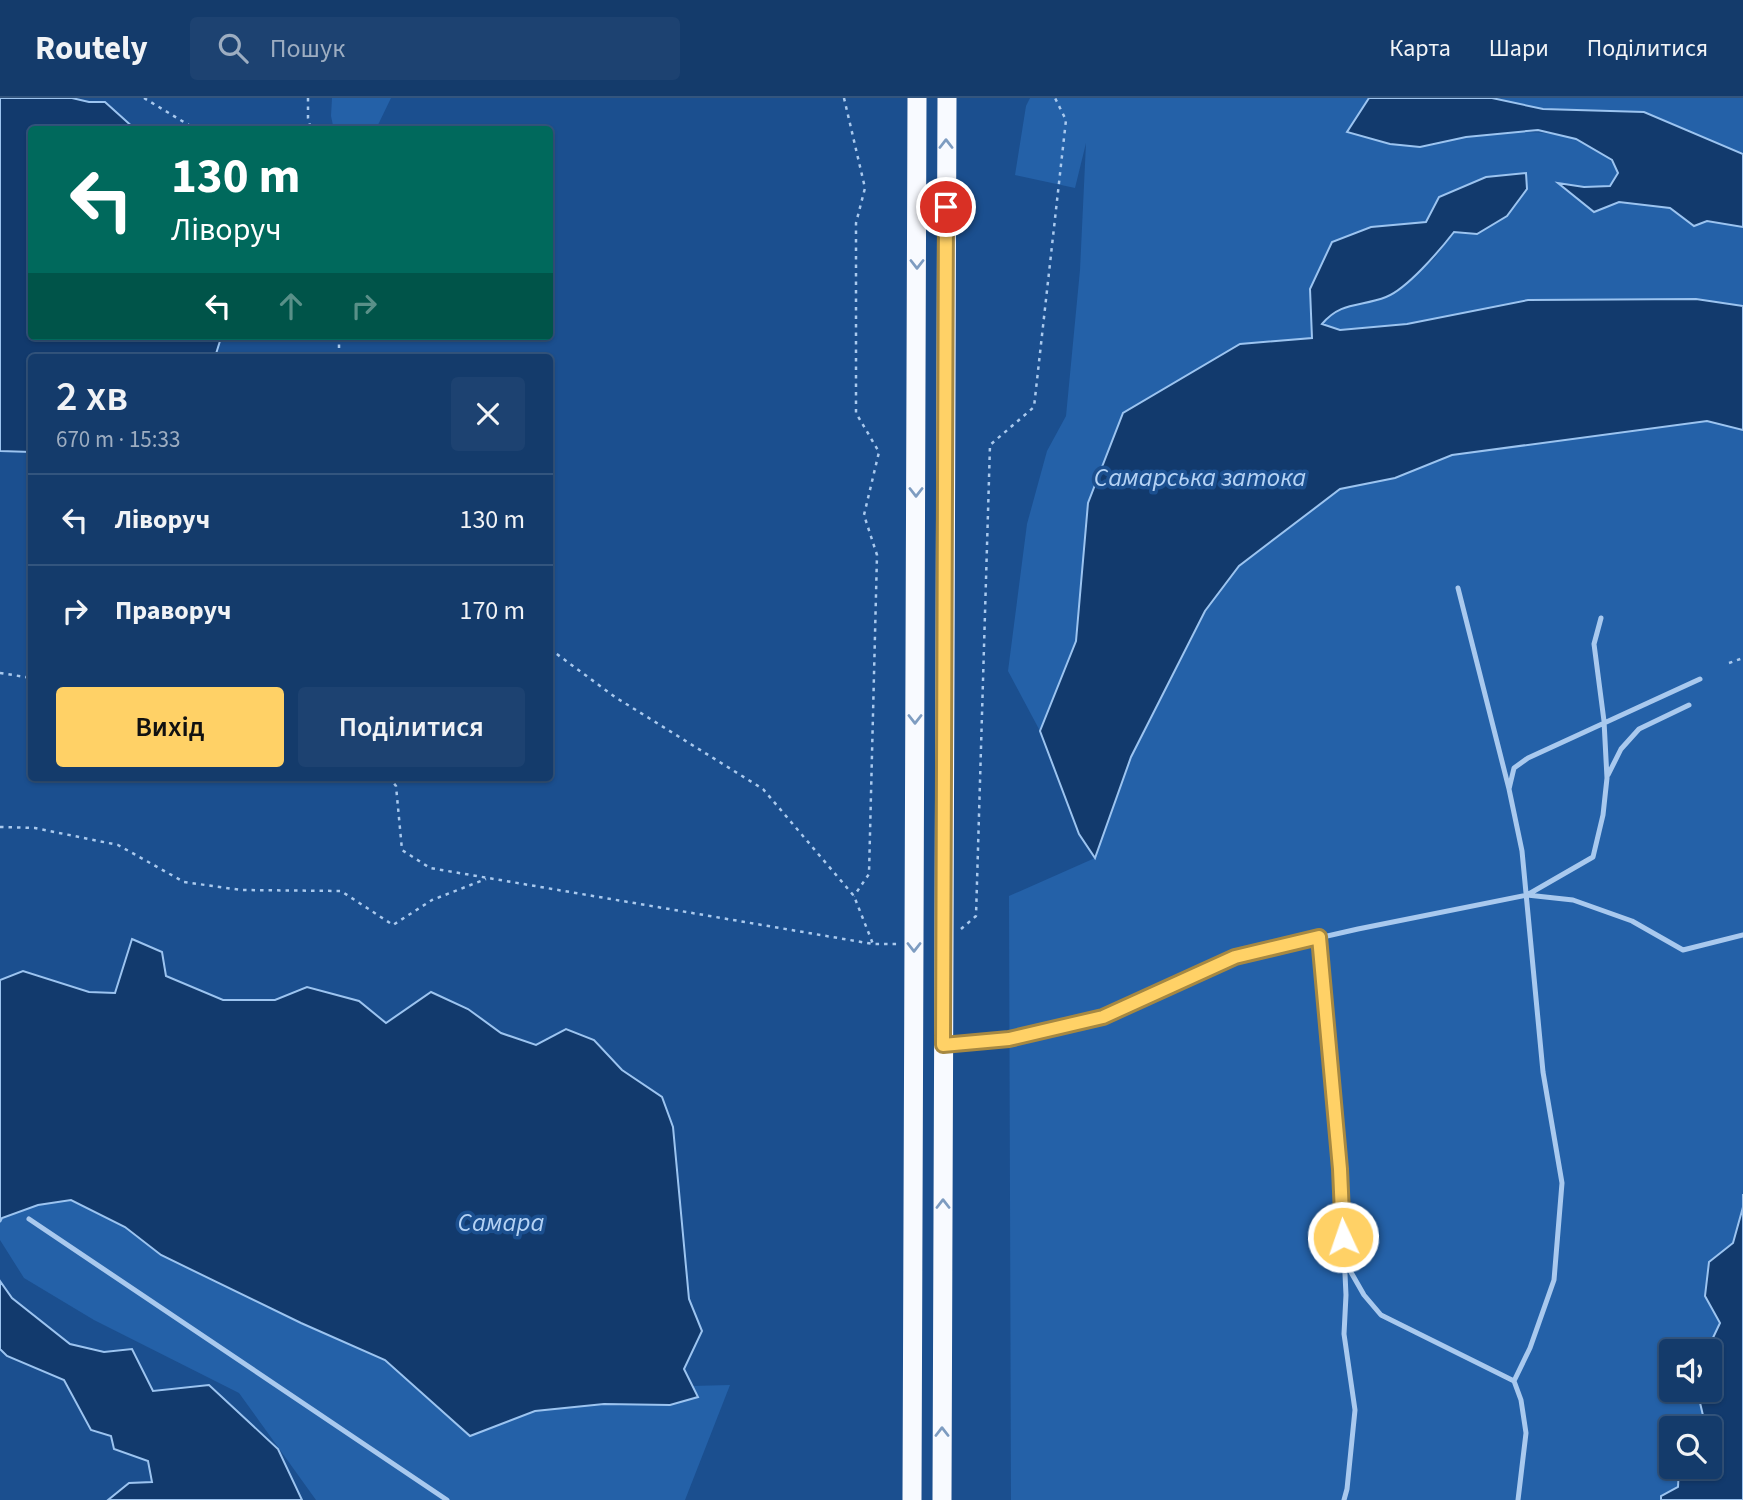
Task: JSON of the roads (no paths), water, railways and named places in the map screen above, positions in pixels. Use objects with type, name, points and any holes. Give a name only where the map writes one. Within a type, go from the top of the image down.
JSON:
[{"type":"highway","points":[[912,1500],[917,98]]},
{"type":"highway","points":[[942,1500],[947,98]]},
{"type":"lane","points":[[1458,588],[1522,851],[1544,1072],[1562,1183],[1554,1280],[1530,1348],[1514,1381]]},
{"type":"lane","points":[[1527,895],[1593,856],[1604,815],[1607,778],[1604,721],[1594,644],[1601,618]]},
{"type":"lane","points":[[1509,789],[1514,768],[1528,758],[1700,679]]},
{"type":"lane","points":[[1607,778],[1621,749],[1639,729],[1689,705]]},
{"type":"lane","points":[[943,1045],[1009,1039],[1103,1017],[1235,957],[1319,937],[1527,895],[1573,900],[1632,922],[1683,950],[1743,935]]},
{"type":"lane","points":[[1319,937],[1340,1169],[1344,1334],[1355,1410],[1348,1489],[1344,1500]]},
{"type":"lane","points":[[29,1219],[447,1500]]},
{"type":"lane","points":[[1344,1259],[1364,1295],[1381,1315],[1514,1381],[1521,1400],[1526,1433],[1518,1500]]},
{"type":"water","points":[[0,98],[72,98],[105,102],[132,126],[28,126],[28,340],[220,341],[216,354],[28,354],[28,452],[0,451]]},
{"type":"water","points":[[1369,98],[1492,98],[1543,109],[1644,112],[1743,154],[1743,227],[1707,221],[1694,226],[1670,208],[1619,202],[1594,212],[1558,183],[1584,187],[1610,186],[1618,173],[1612,160],[1576,139],[1538,130],[1466,137],[1420,147],[1390,144],[1347,132]]},
{"type":"water","name":"Самарська затока","points":[[1526,173],[1527,189],[1507,216],[1477,234],[1454,232],[1423,268],[1394,293],[1336,311],[1322,324],[1340,330],[1407,324],[1528,300],[1696,299],[1743,306],[1743,430],[1707,421],[1452,455],[1395,478],[1340,489],[1239,566],[1205,611],[1131,757],[1095,858],[1079,834],[1040,731],[1076,641],[1088,503],[1123,413],[1240,344],[1312,338],[1310,289],[1332,242],[1371,227],[1426,222],[1439,197],[1486,177]]},
{"type":"water","name":"Самара","points":[[132,939],[162,952],[166,976],[223,1000],[275,1000],[307,987],[359,1001],[386,1023],[431,992],[468,1009],[501,1033],[536,1045],[566,1029],[594,1040],[622,1070],[662,1097],[673,1127],[689,1299],[702,1331],[684,1369],[698,1397],[670,1405],[604,1404],[535,1411],[470,1436],[385,1360],[301,1323],[161,1255],[125,1227],[71,1200],[38,1205],[2,1218],[0,1222],[0,980],[23,971],[89,992],[115,993]]},
{"type":"water","points":[[1743,1207],[1743,1500],[1661,1500],[1661,1496],[1678,1487],[1678,1479],[1722,1479],[1722,1416],[1703,1416],[1700,1402],[1722,1402],[1722,1339],[1712,1339],[1720,1323],[1705,1296],[1709,1262],[1733,1243]]},
{"type":"water","points":[[0,1281],[12,1298],[70,1344],[104,1352],[132,1349],[153,1391],[209,1385],[278,1449],[302,1500],[108,1500],[129,1483],[152,1482],[148,1461],[114,1449],[111,1436],[91,1430],[64,1380],[7,1356],[0,1349]]}]
